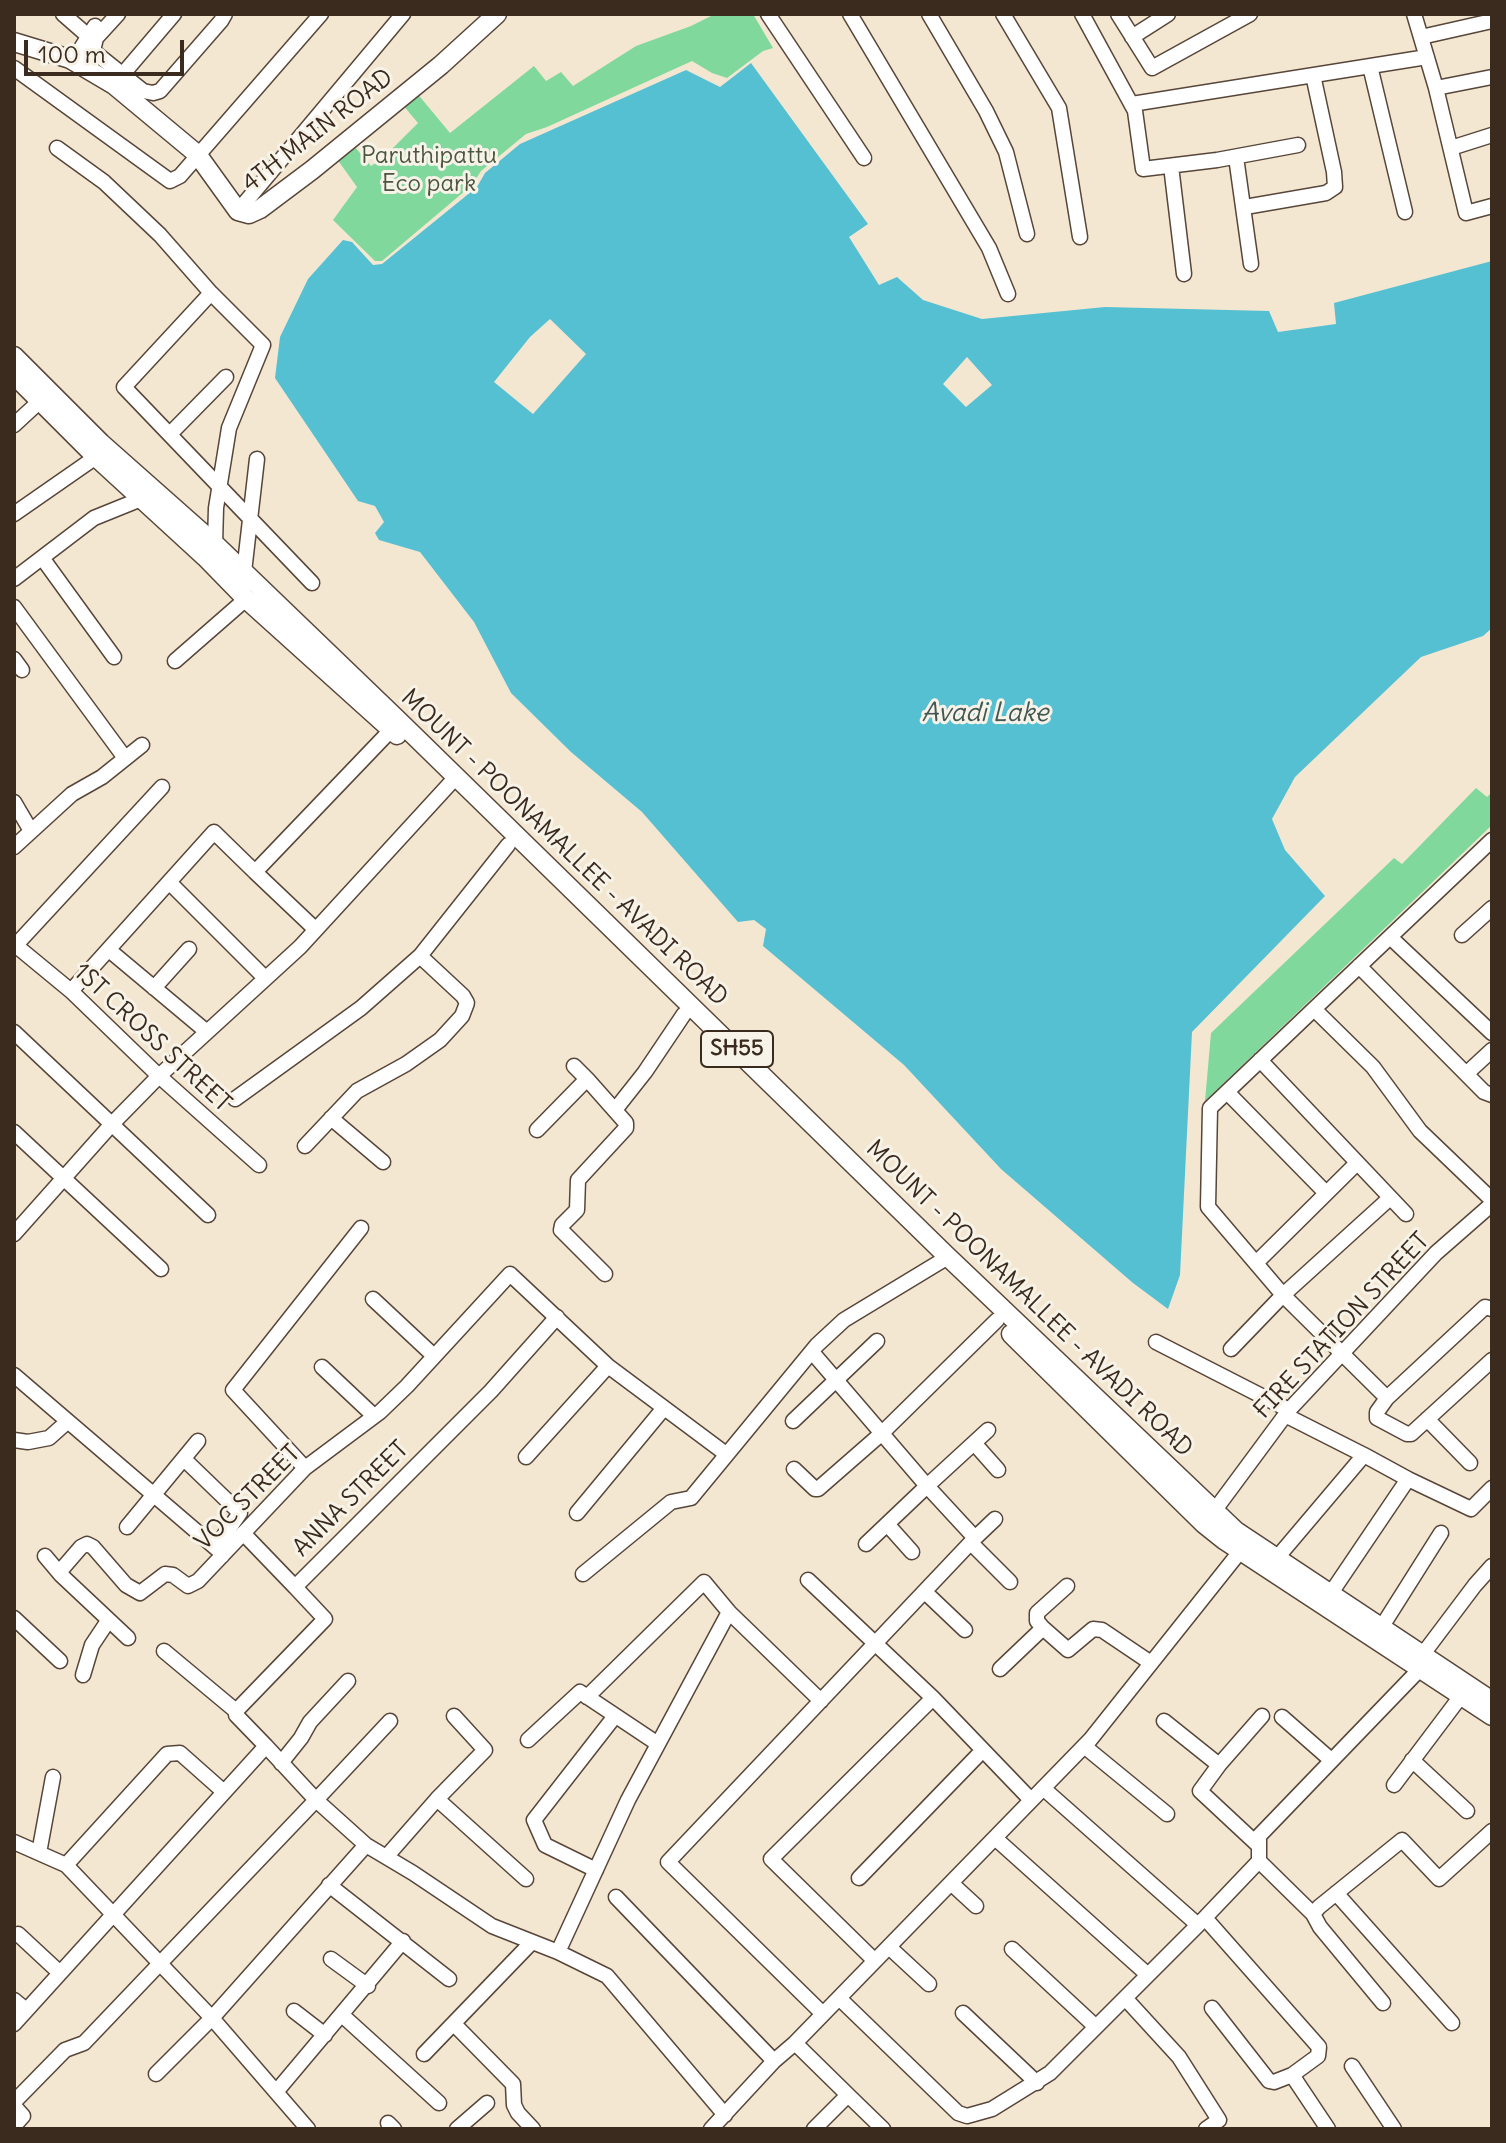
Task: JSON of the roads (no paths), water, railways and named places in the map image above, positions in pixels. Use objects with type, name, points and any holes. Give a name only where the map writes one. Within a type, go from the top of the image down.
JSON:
[{"type":"main road","name":"4TH MAIN ROAD","points":[[14,42],[73,61],[118,80],[197,154],[238,211],[249,214],[275,199],[402,97],[488,17]]},
{"type":"main road","name":"MOUNT - POONAMALLEE - AVADI ROAD","points":[[14,356],[101,443],[244,572],[452,781],[1209,1517]]},
{"type":"main road","name":"MOUNT - POONAMALLEE - AVADI ROAD","points":[[14,375],[246,599],[452,781],[508,845],[943,1260],[997,1320],[1209,1517],[1244,1546],[1422,1662],[1492,1701]]},
{"type":"main road","name":"MOUNT - POONAMALLEE - AVADI ROAD","points":[[1244,1546],[1276,1559],[1331,1593],[1381,1628],[1461,1696],[1492,1716]]},
{"type":"street","points":[[63,14],[87,35]]},
{"type":"street","points":[[73,61],[87,35],[105,14]]},
{"type":"street","points":[[118,14],[96,38],[93,51],[118,80],[143,91],[160,91],[225,14]]},
{"type":"street","points":[[118,80],[174,14]]},
{"type":"street","points":[[14,68],[166,181],[180,176],[321,14]]},
{"type":"street","points":[[238,211],[403,14]]},
{"type":"street","points":[[768,14],[864,158]]},
{"type":"street","points":[[850,14],[989,248],[1008,294]]},
{"type":"street","points":[[929,14],[986,111],[1006,152],[1027,234]]},
{"type":"street","points":[[1003,14],[1059,108],[1080,237]]},
{"type":"street","points":[[1082,14],[1132,104],[1143,169],[1298,145]]},
{"type":"street","points":[[1118,14],[1152,68],[1250,14]]},
{"type":"street","points":[[1132,37],[1168,14]]},
{"type":"street","points":[[1414,14],[1436,88],[1466,213],[1492,206]]},
{"type":"street","points":[[1421,37],[1492,21]]},
{"type":"street","points":[[1132,104],[1427,57]]},
{"type":"street","points":[[1370,66],[1405,212]]},
{"type":"street","points":[[1245,207],[1326,193],[1335,187],[1313,75]]},
{"type":"street","points":[[1436,88],[1492,77]]},
{"type":"street","points":[[1451,148],[1492,135]]},
{"type":"street","points":[[57,148],[104,182],[160,235],[211,293],[263,345],[229,428],[215,544]]},
{"type":"street","points":[[1236,157],[1251,264]]},
{"type":"street","points":[[1171,166],[1184,274]]},
{"type":"street","points":[[211,293],[124,387],[312,583]]},
{"type":"street","points":[[170,434],[226,377]]},
{"type":"street","points":[[14,425],[40,401]]},
{"type":"street","points":[[14,514],[96,457]]},
{"type":"street","points":[[244,572],[257,459]]},
{"type":"street","points":[[14,579],[94,518],[141,499]]},
{"type":"street","points":[[43,559],[114,657]]},
{"type":"street","points":[[175,661],[246,599]]},
{"type":"street","points":[[14,607],[125,758]]},
{"type":"street","points":[[255,872],[391,730]]},
{"type":"street","points":[[14,847],[72,794],[102,777],[142,745]]},
{"type":"street","points":[[14,1234],[111,1125],[315,929],[452,781]]},
{"type":"street","points":[[14,945],[162,787]]},
{"type":"street","points":[[14,802],[31,831]]},
{"type":"street","points":[[71,991],[214,832],[315,929]]},
{"type":"street","points":[[1387,1398],[1283,1295],[1208,1207],[1210,1108],[1492,840]]},
{"type":"street","points":[[235,1099],[361,1008],[420,956],[508,845]]},
{"type":"street","points":[[170,883],[265,978]]},
{"type":"street","points":[[1462,935],[1491,912]]},
{"type":"street","points":[[1390,937],[1492,1033]]},
{"type":"street","name":"1ST CROSS STREET","points":[[14,945],[71,991],[159,1076],[259,1165]]},
{"type":"street","points":[[154,988],[189,949]]},
{"type":"street","points":[[109,950],[207,1032]]},
{"type":"street","points":[[305,1146],[357,1091],[440,1040],[462,1016],[467,1003],[463,996],[420,956]]},
{"type":"street","points":[[1359,966],[1484,1092],[1492,1095]]},
{"type":"street","points":[[1314,1009],[1373,1067],[1420,1131],[1492,1202]]},
{"type":"street","points":[[615,1110],[684,1014]]},
{"type":"street","points":[[14,1032],[208,1215]]},
{"type":"street","points":[[1466,1074],[1492,1050]]},
{"type":"street","points":[[1260,1060],[1406,1214]]},
{"type":"street","points":[[574,1066],[626,1123],[626,1128],[578,1180],[577,1210],[561,1230],[605,1274]]},
{"type":"street","points":[[537,1130],[587,1079]]},
{"type":"street","points":[[1227,1092],[1326,1193]]},
{"type":"street","points":[[331,1118],[383,1162]]},
{"type":"street","points":[[14,1132],[161,1269]]},
{"type":"street","points":[[1256,1263],[1357,1163]]},
{"type":"street","points":[[1231,1349],[1283,1295],[1390,1198]]},
{"type":"street","name":"FIRE STATION STREET","points":[[1209,1517],[1287,1412],[1436,1253],[1492,1202]]},
{"type":"street","points":[[305,1468],[233,1390],[361,1228]]},
{"type":"street","points":[[583,1574],[671,1502],[691,1498],[812,1352],[844,1320],[943,1260]]},
{"type":"street","name":"VOC STREET","points":[[61,1575],[62,1569],[87,1544],[126,1585],[140,1593],[165,1574],[173,1575],[188,1586],[198,1581],[220,1553],[305,1468],[374,1416],[510,1274],[557,1317]]},
{"type":"street","points":[[373,1299],[434,1356]]},
{"type":"street","points":[[1492,1309],[1485,1307],[1387,1398],[1377,1412],[1377,1418],[1411,1434],[1492,1360]]},
{"type":"street","points":[[557,1317],[608,1366],[726,1454]]},
{"type":"street","name":"ANNA STREET","points":[[236,1711],[325,1619],[295,1587],[491,1391],[557,1317]]},
{"type":"street","points":[[794,1469],[817,1489],[881,1434],[997,1320]]},
{"type":"street","points":[[793,1421],[877,1341]]},
{"type":"street","points":[[1156,1342],[1408,1479],[1471,1509],[1492,1488]]},
{"type":"street","points":[[812,1352],[1010,1582]]},
{"type":"street","points":[[526,1457],[608,1366]]},
{"type":"street","points":[[322,1367],[374,1416]]},
{"type":"street","points":[[14,1375],[220,1553]]},
{"type":"street","points":[[577,1513],[664,1408]]},
{"type":"street","points":[[1427,1419],[1470,1463]]},
{"type":"street","points":[[14,1440],[28,1442],[49,1438],[67,1422]]},
{"type":"street","points":[[866,1544],[988,1430]]},
{"type":"street","points":[[127,1527],[198,1441]]},
{"type":"street","points":[[974,1443],[998,1470]]},
{"type":"street","points":[[1276,1559],[1364,1455]]},
{"type":"street","points":[[184,1459],[240,1513],[220,1539],[220,1553]]},
{"type":"street","points":[[1331,1593],[1408,1479]]},
{"type":"street","points":[[823,2014],[668,1862],[995,1519]]},
{"type":"street","points":[[887,1524],[912,1552]]},
{"type":"street","points":[[243,1533],[295,1587]]},
{"type":"street","points":[[1381,1628],[1441,1533]]},
{"type":"street","points":[[711,2129],[1084,1746],[1244,1546]]},
{"type":"street","points":[[45,1556],[128,1638]]},
{"type":"street","points":[[839,1998],[958,2113],[967,2116],[992,2109],[1037,2083],[1201,1922],[1259,1854],[1259,1836],[1422,1662],[1475,1585],[1492,1566]]},
{"type":"street","points":[[808,1580],[933,1698],[1031,1800]]},
{"type":"street","points":[[587,1697],[704,1582],[729,1612],[821,1701]]},
{"type":"street","points":[[1067,1586],[1037,1613],[1036,1618],[1043,1628],[1068,1650],[1093,1629],[1102,1630],[1151,1663]]},
{"type":"street","points":[[925,1592],[965,1630]]},
{"type":"street","points":[[558,1952],[628,1800],[729,1612]]},
{"type":"street","points":[[14,1618],[60,1661]]},
{"type":"street","points":[[83,1675],[92,1645],[108,1621]]},
{"type":"street","points":[[1000,1669],[1043,1628]]},
{"type":"street","points":[[164,1651],[236,1711],[236,1715],[316,1800],[366,1845],[492,1926],[558,1952],[607,1976],[725,2115]]},
{"type":"street","points":[[281,1763],[310,1722],[348,1681]]},
{"type":"street","points":[[528,1740],[580,1692],[658,1744]]},
{"type":"street","points":[[1394,1785],[1461,1696]]},
{"type":"street","points":[[875,1961],[771,1859],[933,1698]]},
{"type":"street","points":[[387,1856],[485,1750],[454,1716]]},
{"type":"street","points":[[596,1870],[545,1845],[534,1820],[615,1716]]},
{"type":"street","points":[[1262,1716],[1219,1765],[1201,1788],[1201,1793],[1313,1914],[1320,1927],[1383,2003]]},
{"type":"street","points":[[1282,1717],[1331,1760]]},
{"type":"street","points":[[14,2126],[23,2116],[14,2104],[65,2050],[84,2043],[390,1721]]},
{"type":"street","points":[[1164,1721],[1219,1765]]},
{"type":"street","points":[[14,2024],[266,1746]]},
{"type":"street","points":[[1084,1746],[1167,1814]]},
{"type":"street","points":[[859,1878],[983,1750]]},
{"type":"street","points":[[66,1865],[167,1754],[180,1753],[224,1792]]},
{"type":"street","points":[[1412,1760],[1467,1811]]},
{"type":"street","points":[[39,1853],[53,1777]]},
{"type":"street","points":[[1043,1788],[1201,1922],[1319,2047],[1318,2056],[1292,2075],[1269,2081],[1212,2008]]},
{"type":"street","points":[[437,1799],[526,1879]]},
{"type":"street","points":[[1313,1914],[1402,1840],[1439,1879],[1492,1831]]},
{"type":"street","points":[[995,1838],[1148,1975]]},
{"type":"street","points":[[14,1842],[66,1865],[212,2018],[308,2129]]},
{"type":"street","points":[[156,2074],[212,2018],[366,1845]]},
{"type":"street","points":[[951,1883],[976,1906]]},
{"type":"street","points":[[329,1885],[449,1979]]},
{"type":"street","points":[[1336,1893],[1452,2023]]},
{"type":"street","points":[[616,1897],[774,2061]]},
{"type":"street","points":[[18,1934],[60,1973]]},
{"type":"street","points":[[276,2092],[403,1941]]},
{"type":"street","points":[[424,2054],[532,1942]]},
{"type":"street","points":[[889,1947],[929,1984]]},
{"type":"street","points":[[1012,1949],[1096,2027]]},
{"type":"street","points":[[331,1959],[368,1986]]},
{"type":"street","points":[[1125,1998],[1179,2057],[1219,2120],[1206,2129]]},
{"type":"street","points":[[14,2000],[26,2010]]},
{"type":"street","points":[[294,2011],[325,2035]]},
{"type":"street","points":[[963,2013],[1037,2083]]},
{"type":"street","points":[[342,2015],[439,2103]]},
{"type":"street","points":[[454,2024],[513,2084],[514,2105],[533,2129]]},
{"type":"street","points":[[795,2043],[883,2129]]},
{"type":"street","points":[[1352,2066],[1394,2129]]},
{"type":"street","points":[[1292,2075],[1328,2129]]},
{"type":"street","points":[[814,2129],[848,2095]]},
{"type":"street","points":[[457,2129],[487,2103]]},
{"type":"water","name":"Avadi Lake","points":[[751,63],[868,224],[849,237],[879,285],[897,277],[923,300],[982,319],[1105,307],[1269,311],[1278,332],[1336,324],[1334,303],[1492,261],[1492,628],[1483,636],[1421,657],[1295,777],[1272,819],[1285,850],[1325,896],[1192,1032],[1180,1275],[1168,1309],[1133,1283],[1001,1169],[904,1065],[763,946],[766,929],[754,920],[738,922],[642,812],[571,752],[511,693],[474,622],[420,552],[379,540],[375,533],[384,522],[375,506],[358,501],[275,378],[280,337],[308,279],[343,240],[352,242],[373,265],[382,264],[477,187],[485,173],[520,144],[686,70],[720,87]],"holes":[[[550,319],[586,354],[533,414],[494,382],[530,337]],[[967,357],[992,385],[966,407],[943,384]]]},
{"type":"park label","name":"Paruthipattu Eco park","points":[[429,170]]}]
